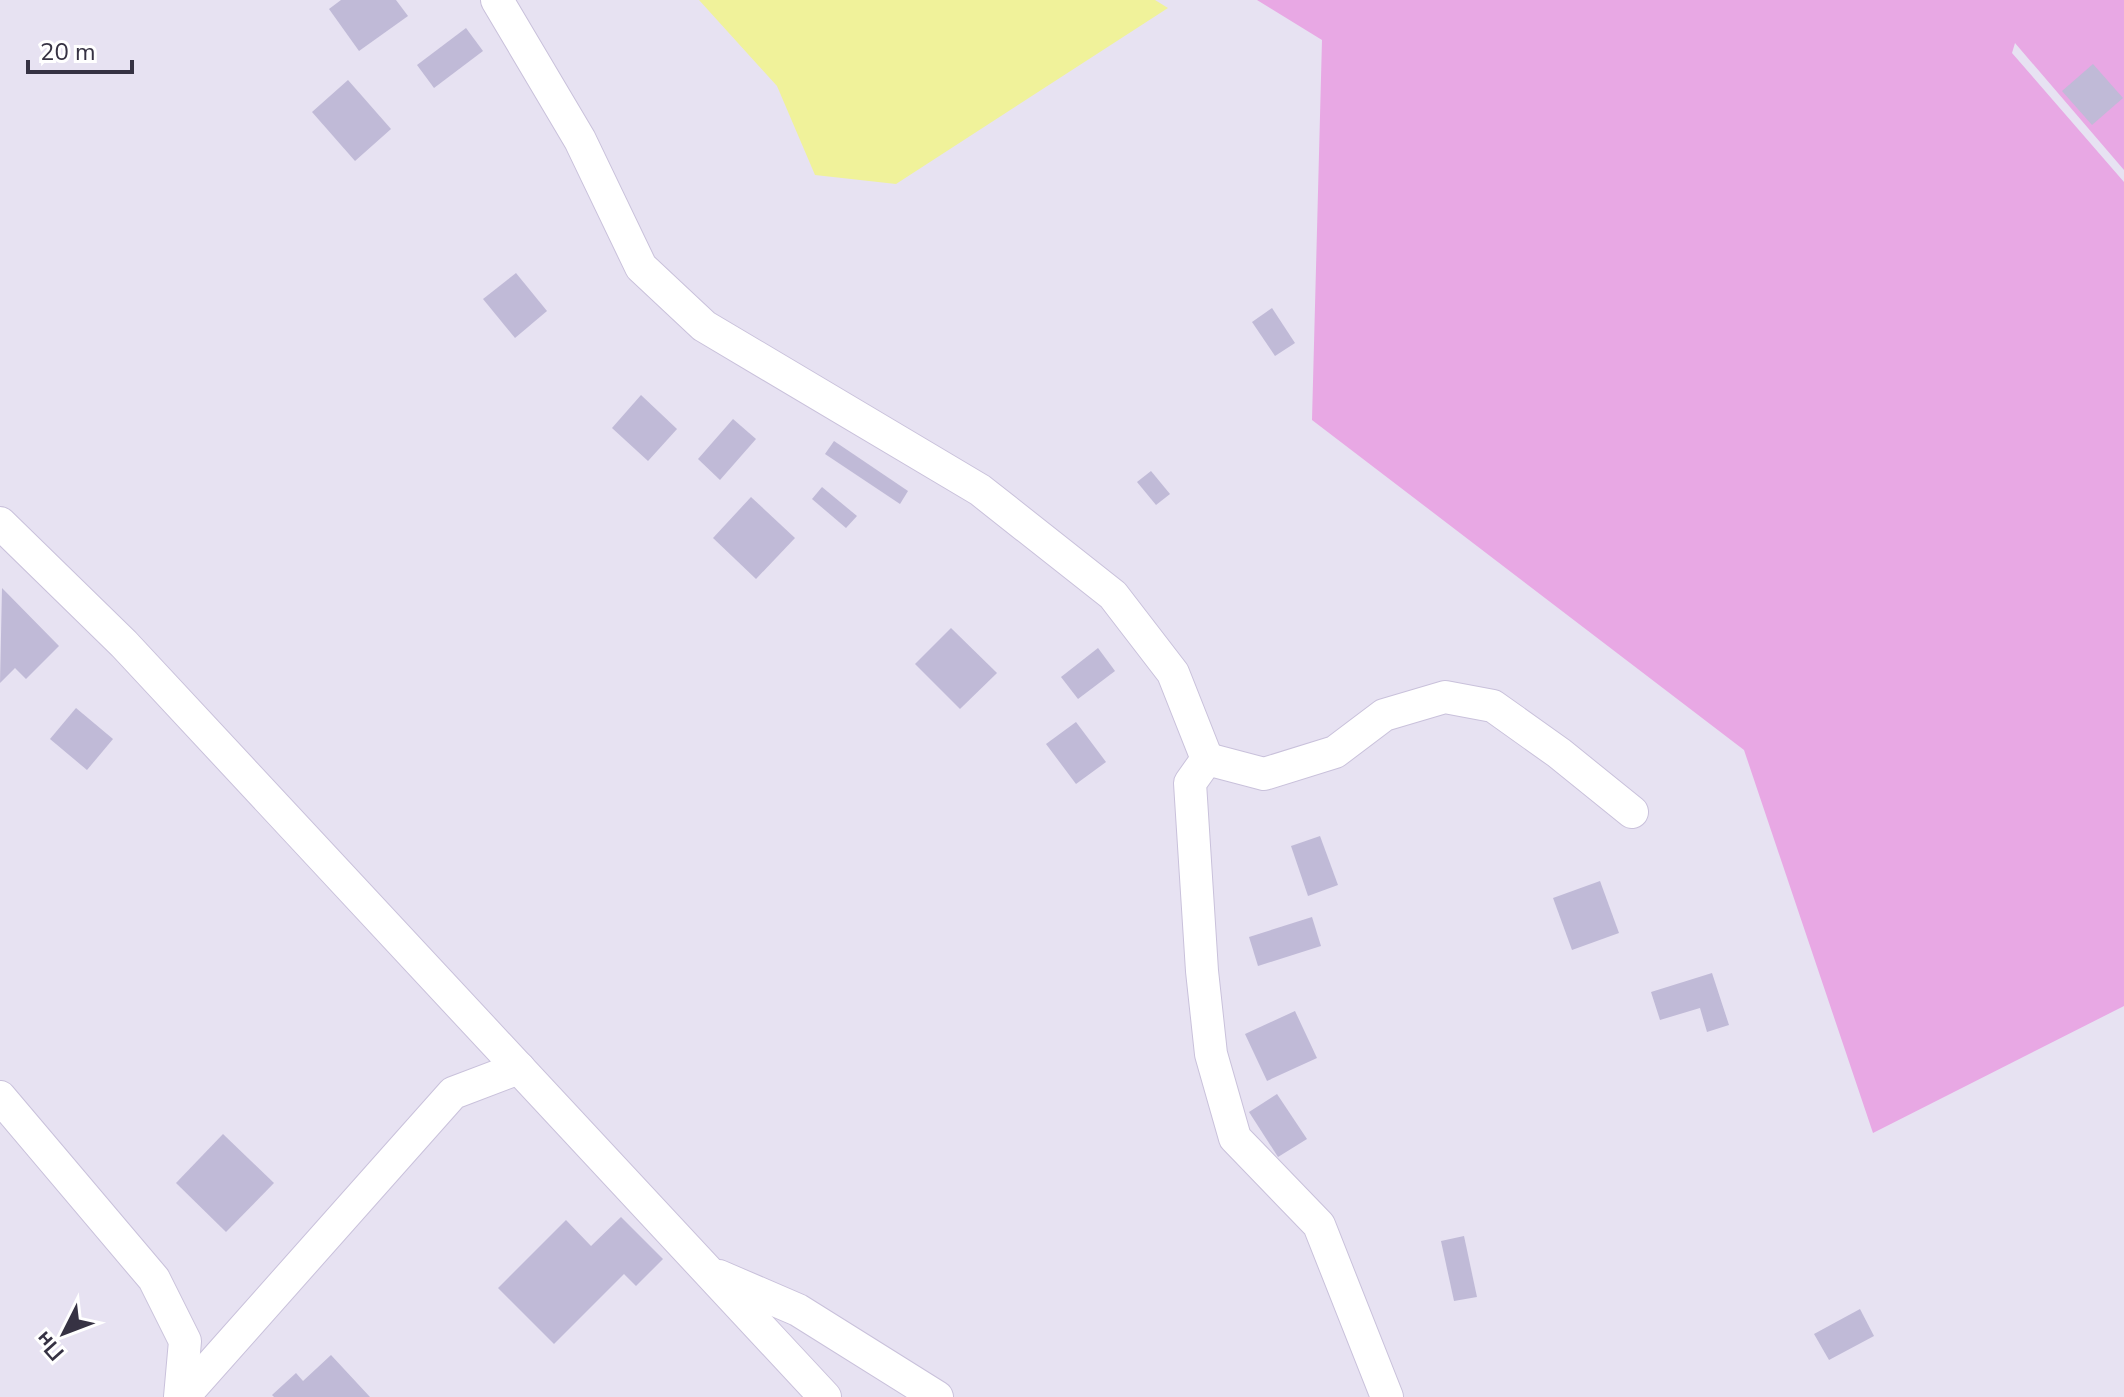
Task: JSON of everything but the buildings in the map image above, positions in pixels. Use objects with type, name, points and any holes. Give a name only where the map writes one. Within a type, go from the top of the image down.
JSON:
[{"type":"street","points":[[497,0],[580,140],[641,267],[704,326],[980,490],[1113,595],[1173,673],[1207,759]]},
{"type":"street","points":[[0,523],[124,644],[825,1397]]},
{"type":"street","points":[[1207,759],[1264,774],[1335,752],[1384,715],[1445,697],[1493,706],[1559,753],[1632,812]]},
{"type":"street","points":[[1207,759],[1190,783],[1202,971],[1211,1054],[1235,1138],[1319,1225],[1387,1397]]},
{"type":"street","points":[[182,1397],[453,1093],[519,1068]]},
{"type":"street","points":[[0,1097],[154,1279],[185,1341],[182,1397]]},
{"type":"street","points":[[708,1272],[798,1310],[937,1397]]},
{"type":"shaded area","points":[[699,0],[1155,0],[1168,8],[896,184],[815,175],[777,86]]},
{"type":"shaded area","points":[[1257,0],[2124,0],[2124,170],[2015,43],[2012,53],[2124,182],[2124,1006],[1873,1133],[1744,750],[1312,420],[1322,40]]}]
